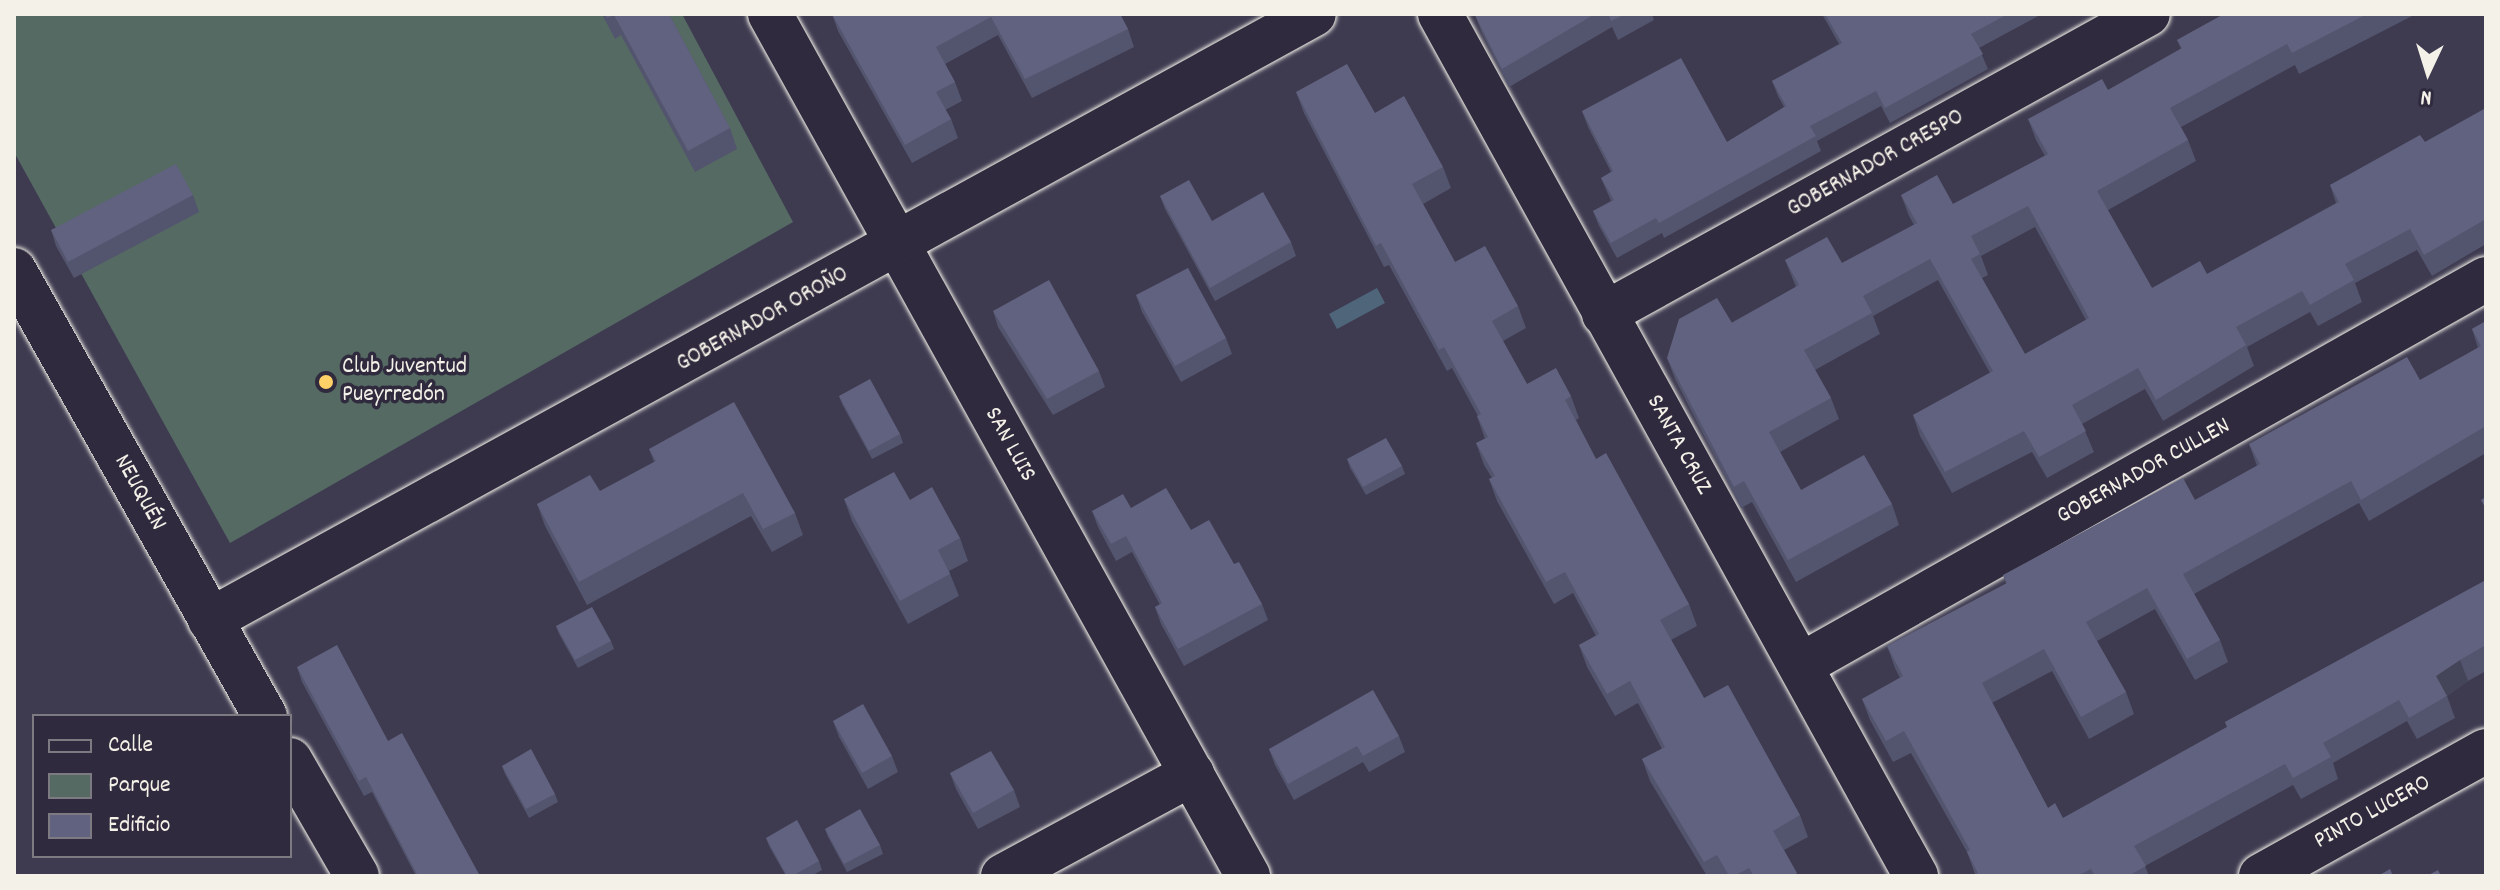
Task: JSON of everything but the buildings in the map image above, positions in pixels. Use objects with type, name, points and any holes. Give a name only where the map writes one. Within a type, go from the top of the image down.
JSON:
[{"type":"street","name":"SAN LUIS","points":[[770,14],[1248,876]]},
{"type":"street","name":"GOBERNADOR OROÑO","points":[[210,620],[898,246],[1314,14]]},
{"type":"street","name":"SANTA CRUZ","points":[[1440,14],[1916,876]]},
{"type":"street","name":"GOBERNADOR CRESPO","points":[[1604,314],[2148,14]]},
{"type":"street","name":"NEUQUÉN","points":[[14,270],[264,714]]},
{"type":"street","name":"GOBERNADOR CULLEN","points":[[1801,665],[2486,279]]},
{"type":"street","name":"PINTO LUCERO","points":[[2261,876],[2486,751]]},
{"type":"street","points":[[292,763],[357,876]]},
{"type":"street","points":[[1003,876],[1192,774]]},
{"type":"green space","name":"Club Juventud Pueyrredón","points":[[14,14],[682,14],[793,222],[230,543],[14,152]]},
{"type":"water","points":[[1377,288],[1385,303],[1337,329],[1329,314]]},
{"type":"place","name":"Club Juventud Pueyrredón","points":[[326,382]]}]
